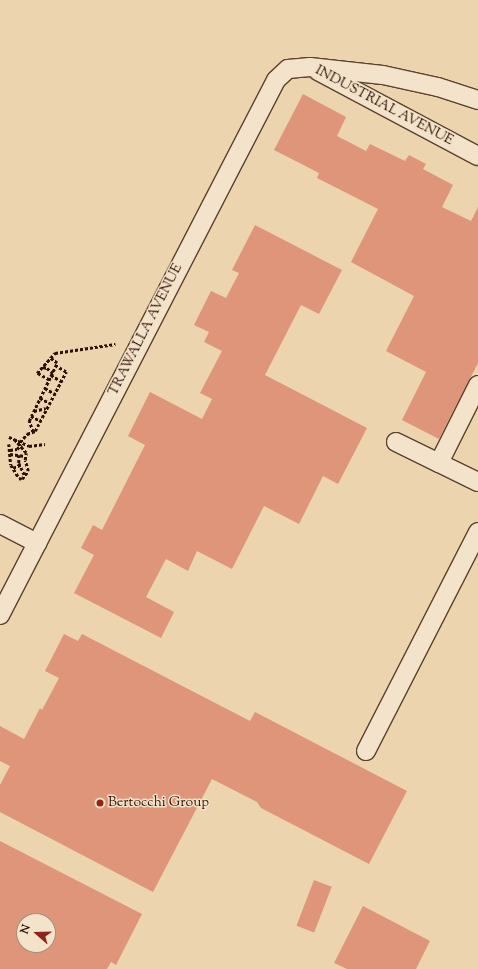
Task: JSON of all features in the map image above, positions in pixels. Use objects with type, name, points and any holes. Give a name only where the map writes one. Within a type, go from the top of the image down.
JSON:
[{"type":"street","name":"INDUSTRIAL AVENUE","points":[[310,67],[382,75],[438,87],[478,100]]},
{"type":"street","name":"INDUSTRIAL AVENUE","points":[[310,67],[478,156]]},
{"type":"street","name":"TRAWALLA AVENUE","points":[[0,615],[276,80],[288,69],[310,67]]},
{"type":"street","points":[[439,463],[478,385]]},
{"type":"street","points":[[396,442],[478,482]]},
{"type":"street","points":[[0,524],[37,543]]},
{"type":"street","points":[[366,751],[478,532]]},
{"type":"path","points":[[49,380],[37,373],[54,353],[114,344]]},
{"type":"path","points":[[10,450],[21,444],[27,434],[35,431],[66,372],[56,366],[57,364],[50,358]]},
{"type":"path","points":[[33,432],[29,425],[31,416],[56,366]]},
{"type":"path","points":[[42,367],[47,368],[61,381]]},
{"type":"path","points":[[45,388],[55,394]]},
{"type":"path","points":[[40,398],[50,403]]},
{"type":"path","points":[[33,411],[47,408]]},
{"type":"path","points":[[31,416],[40,421]]},
{"type":"path","points":[[9,437],[21,444],[29,446],[46,444]]},
{"type":"path","points":[[9,444],[13,468],[22,480],[28,471],[25,456],[26,453],[21,444]]},
{"type":"path","points":[[10,454],[25,456]]},
{"type":"path","points":[[19,455],[20,465],[25,476]]},
{"type":"path","points":[[13,468],[20,465]]},
{"type":"building","points":[[303,94],[346,117],[337,136],[366,151],[370,144],[405,161],[409,155],[426,164],[423,169],[453,185],[442,207],[471,221],[478,207],[478,363],[439,439],[402,420],[426,372],[386,351],[414,296],[351,262],[378,209],[317,178],[319,173],[274,150]]},
{"type":"building","points":[[255,225],[342,270],[319,314],[301,305],[265,375],[367,428],[338,484],[323,476],[299,524],[264,506],[232,569],[197,551],[188,571],[166,559],[146,597],[174,612],[161,638],[74,593],[94,555],[81,548],[93,525],[102,530],[145,445],[128,436],[150,392],[202,419],[212,399],[200,393],[222,351],[204,342],[209,332],[194,325],[211,291],[226,298],[239,273],[232,270]]},
{"type":"building","points":[[64,634],[78,641],[82,634],[250,721],[255,712],[407,791],[369,864],[261,808],[257,802],[212,779],[153,892],[0,812],[0,785],[10,766],[0,761],[0,726],[24,739],[40,708],[42,710],[59,678],[45,671]]},
{"type":"building","points":[[0,841],[142,914],[116,965],[111,962],[107,969],[0,969]]},
{"type":"building","points":[[314,880],[332,887],[314,933],[296,926]]},
{"type":"building","points":[[363,906],[430,941],[416,969],[347,969],[334,963]]},
{"type":"place","name":"Bertocchi Group","points":[[100,803]]}]
